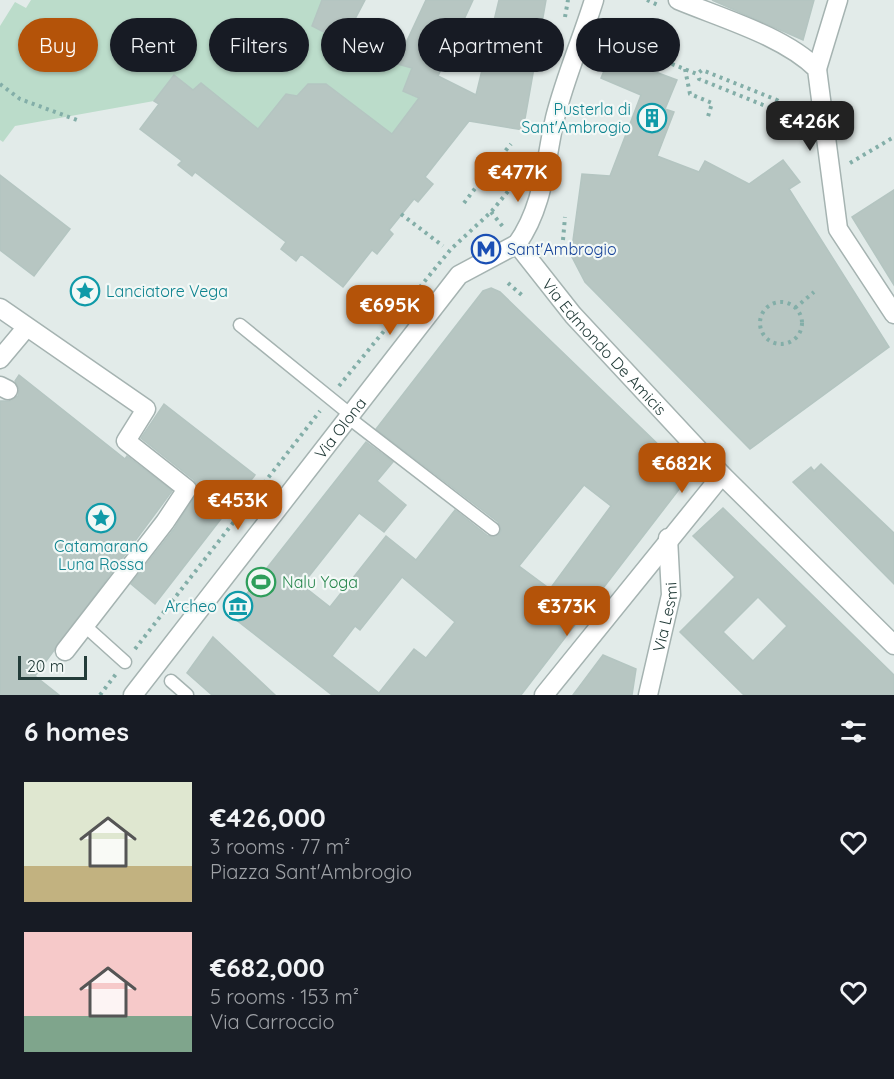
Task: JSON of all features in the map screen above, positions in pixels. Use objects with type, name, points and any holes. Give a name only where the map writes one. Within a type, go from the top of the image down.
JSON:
[{"type":"street","points":[[517,244],[540,199],[556,117],[594,0]]},
{"type":"street","points":[[678,0],[768,38],[795,52],[817,69]]},
{"type":"street","points":[[838,0],[817,69],[837,224],[894,314]]},
{"type":"street","name":"Via Olona","points":[[133,695],[459,275],[517,244]]},
{"type":"street","name":"Via Edmondo De Amicis","points":[[517,244],[567,308],[722,475],[894,645]]},
{"type":"street","points":[[0,308],[146,409],[126,441],[187,489],[65,651]]},
{"type":"street","points":[[0,359],[26,328]]},
{"type":"street","points":[[544,695],[668,538],[722,475]]},
{"type":"street","name":"Via Lesmi","points":[[648,695],[671,595],[668,538]]},
{"type":"lane","points":[[240,325],[350,417],[493,529]]},
{"type":"lane","points":[[85,626],[125,662]]},
{"type":"lane","points":[[171,681],[187,695]]},
{"type":"path","points":[[680,66],[697,74],[699,79],[773,109],[782,107]]},
{"type":"path","points":[[684,68],[690,94],[712,103],[707,120]]},
{"type":"path","points":[[697,74],[702,70],[777,100],[782,107],[806,126]]},
{"type":"path","points":[[0,84],[20,99],[76,120]]},
{"type":"path","points":[[848,164],[894,137]]},
{"type":"path","points":[[496,162],[511,144]]},
{"type":"path","points":[[464,203],[483,178]]},
{"type":"path","points":[[135,650],[330,398],[451,249],[491,212]]},
{"type":"path","points":[[401,214],[443,246]]},
{"type":"path","points":[[563,240],[565,217]]},
{"type":"path","points":[[508,283],[524,297]]},
{"type":"path","points":[[795,308],[814,292]]},
{"type":"path","points":[[782,303],[795,308],[802,321],[794,340],[780,344],[767,339],[761,328],[765,310],[782,303]]},
{"type":"green space","points":[[31,0],[322,0],[312,26],[321,31],[321,72],[406,72],[406,66],[412,68],[403,91],[420,99],[445,130],[413,106],[392,134],[326,84],[308,84],[297,96],[286,94],[258,129],[201,84],[193,90],[174,75],[154,101],[15,126],[3,142],[0,140],[0,26],[15,2],[26,8]]},
{"type":"building","points":[[322,0],[365,0],[356,18],[321,18],[321,31],[312,26]]},
{"type":"building","points":[[426,0],[473,0],[465,18],[418,18],[418,72],[440,72],[438,76],[476,95],[482,72],[533,72],[523,130],[469,121],[425,177],[433,184],[418,202],[414,199],[389,230],[393,234],[377,254],[372,250],[343,287],[301,254],[296,261],[281,249],[286,242],[195,172],[192,176],[178,165],[182,161],[140,129],[159,104],[154,101],[174,75],[193,90],[201,83],[258,129],[286,94],[297,96],[308,84],[326,84],[392,134],[419,98],[403,91],[412,68],[406,66],[406,43]]},
{"type":"building","points":[[499,0],[546,0],[543,18],[495,18]]},
{"type":"building","points":[[712,0],[814,0],[803,40]]},
{"type":"building","points":[[604,72],[656,72],[677,80],[665,109],[674,112],[657,156],[699,172],[705,161],[749,184],[783,160],[800,182],[789,189],[889,347],[750,449],[585,282],[571,255],[582,174],[610,176],[641,95],[601,78]]},
{"type":"building","points":[[0,175],[70,229],[34,276],[0,250]]},
{"type":"building","points":[[894,190],[894,285],[852,217]]},
{"type":"building","points":[[491,288],[500,292],[690,475],[521,695],[332,695],[230,615],[366,442],[393,462],[377,481],[406,505],[384,532],[359,513],[302,585],[330,607],[386,536],[416,560],[455,510],[488,536],[499,534],[501,530],[498,522],[376,429],[483,291]],"holes":[[[584,485],[611,506],[550,589],[519,566]],[[402,577],[455,622],[426,658],[414,649],[379,693],[332,656],[355,626],[360,630]]]},
{"type":"building","points":[[19,375],[125,459],[127,456],[172,491],[35,676],[59,695],[0,695],[0,401],[9,401],[18,396],[19,389],[15,381]]},
{"type":"building","points":[[164,404],[255,475],[155,604],[131,584],[174,529],[198,489],[194,480],[141,438]]},
{"type":"building","points":[[821,464],[894,533],[894,584],[793,482],[811,467],[814,471]]},
{"type":"building","points":[[723,508],[894,675],[894,695],[744,695],[680,632],[735,577],[693,536]],"holes":[[[758,597],[787,626],[753,661],[723,632]]]},
{"type":"building","points":[[213,637],[275,695],[212,695],[187,673]]},
{"type":"building","points":[[603,655],[636,669],[632,695],[573,695]]},
{"type":"place","name":"Pusterla di Sant'Ambrogio","points":[[652,118]]},
{"type":"place","name":"Sant'Ambrogio","points":[[486,249]]},
{"type":"place","name":"Lanciatore Vega","points":[[85,291]]},
{"type":"place","name":"Catamarano Luna Rossa","points":[[101,518]]},
{"type":"place","name":"Nalu Yoga","points":[[261,582]]},
{"type":"place","name":"Archeo","points":[[238,606]]}]
